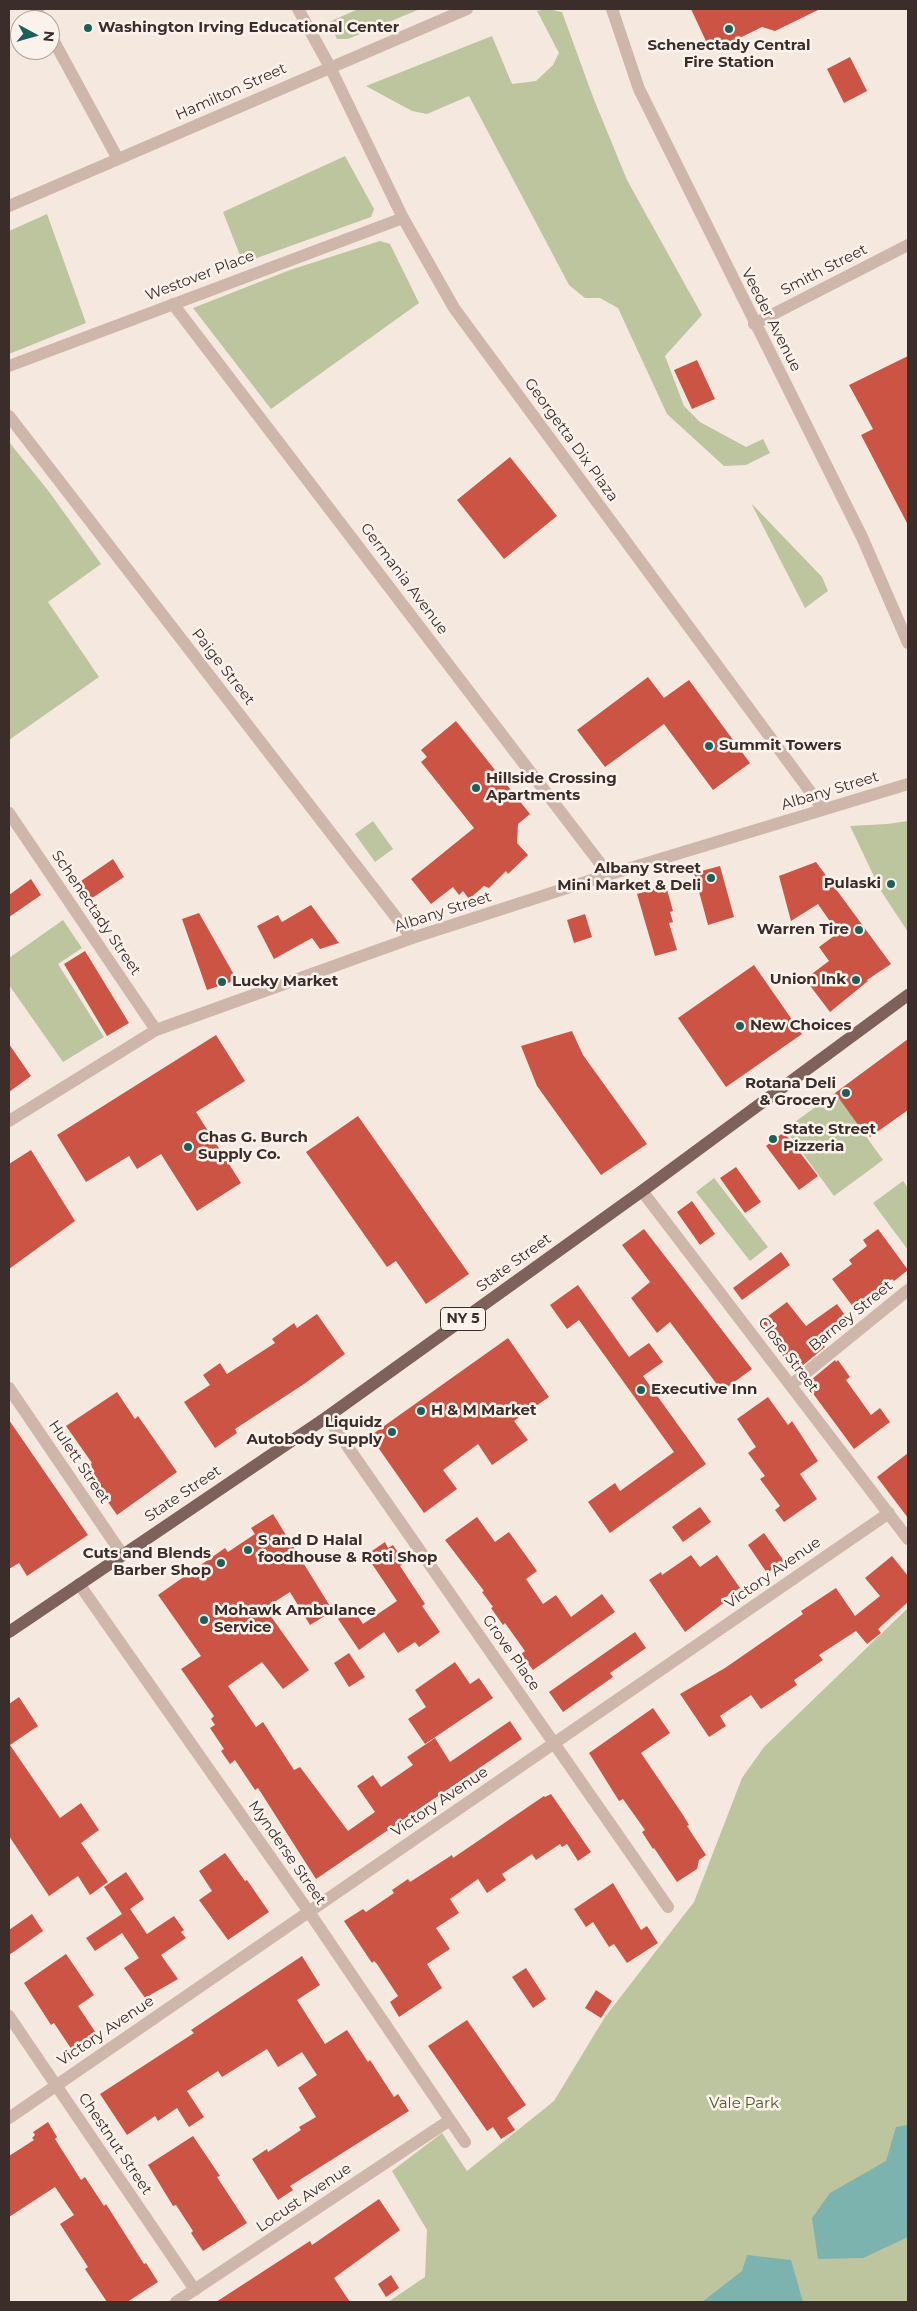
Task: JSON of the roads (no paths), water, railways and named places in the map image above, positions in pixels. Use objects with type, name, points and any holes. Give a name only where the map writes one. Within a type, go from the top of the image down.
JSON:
[{"type":"main road","name":"State Street","points":[[9,1632],[327,1417],[642,1191],[908,995]]},
{"type":"street","name":"Georgetta Dix Plaza","points":[[298,9],[330,67],[403,218],[454,308],[824,809]]},
{"type":"street","name":"Hamilton Street","points":[[9,206],[467,9]]},
{"type":"street","name":"Veeder Avenue","points":[[612,9],[639,89],[754,324],[862,537],[908,643]]},
{"type":"street","points":[[60,52],[118,159]]},
{"type":"street","name":"Westover Place","points":[[9,366],[403,218]]},
{"type":"street","name":"Smith Street","points":[[754,324],[908,246]]},
{"type":"street","name":"Germania Avenue","points":[[173,304],[608,875]]},
{"type":"street","name":"Paige Street","points":[[9,416],[412,938]]},
{"type":"street","name":"Albany Street","points":[[9,1121],[156,1030],[412,938],[608,875],[908,784]]},
{"type":"street","name":"Schenectady Street","points":[[9,813],[156,1030]]},
{"type":"street","name":"Close Street","points":[[642,1191],[908,1539]]},
{"type":"street","name":"Barney Street","points":[[791,1385],[908,1290]]},
{"type":"street","name":"Hulett Street","points":[[9,1388],[122,1554]]},
{"type":"street","name":"Grove Place","points":[[327,1417],[668,1908]]},
{"type":"street","name":"Victory Avenue","points":[[9,2118],[889,1513]]},
{"type":"street","name":"Mynderse Street","points":[[80,1584],[465,2142]]},
{"type":"street","name":"Chestnut Street","points":[[9,2016],[195,2290]]},
{"type":"street","name":"Locust Avenue","points":[[176,2302],[450,2120]]},
{"type":"water","points":[[908,2125],[908,2237],[863,2258],[818,2259],[812,2218],[830,2193],[886,2161],[896,2127]]},
{"type":"water","points":[[747,2255],[791,2260],[803,2302],[702,2302],[742,2271]]},
{"type":"place","name":"Washington Irving Educational Center","points":[[88,28]]},
{"type":"place","name":"Schenectady Central Fire Station","points":[[729,29]]},
{"type":"place","name":"Summit Towers","points":[[709,746]]},
{"type":"place","name":"Hillside Crossing Apartments","points":[[476,788]]},
{"type":"place","name":"Albany Street Mini Market & Deli","points":[[711,878]]},
{"type":"place","name":"Pulaski","points":[[891,884]]},
{"type":"place","name":"Warren Tire","points":[[859,930]]},
{"type":"place","name":"Union Ink","points":[[856,980]]},
{"type":"place","name":"Lucky Market","points":[[222,982]]},
{"type":"place","name":"New Choices","points":[[740,1026]]},
{"type":"place","name":"Rotana Deli & Grocery","points":[[846,1093]]},
{"type":"place","name":"State Street Pizzeria","points":[[773,1139]]},
{"type":"place","name":"Chas G. Burch Supply Co.","points":[[188,1147]]},
{"type":"place","name":"Executive Inn","points":[[641,1390]]},
{"type":"place","name":"H & M Market","points":[[421,1411]]},
{"type":"place","name":"Liquidz Autobody Supply","points":[[392,1432]]},
{"type":"place","name":"S and D Halal foodhouse & Roti Shop","points":[[248,1550]]},
{"type":"place","name":"Cuts and Blends Barber Shop","points":[[221,1563]]},
{"type":"place","name":"Mohawk Ambulance Service","points":[[204,1620]]},
{"type":"park label","name":"Vale Park","points":[[744,2104]]}]
